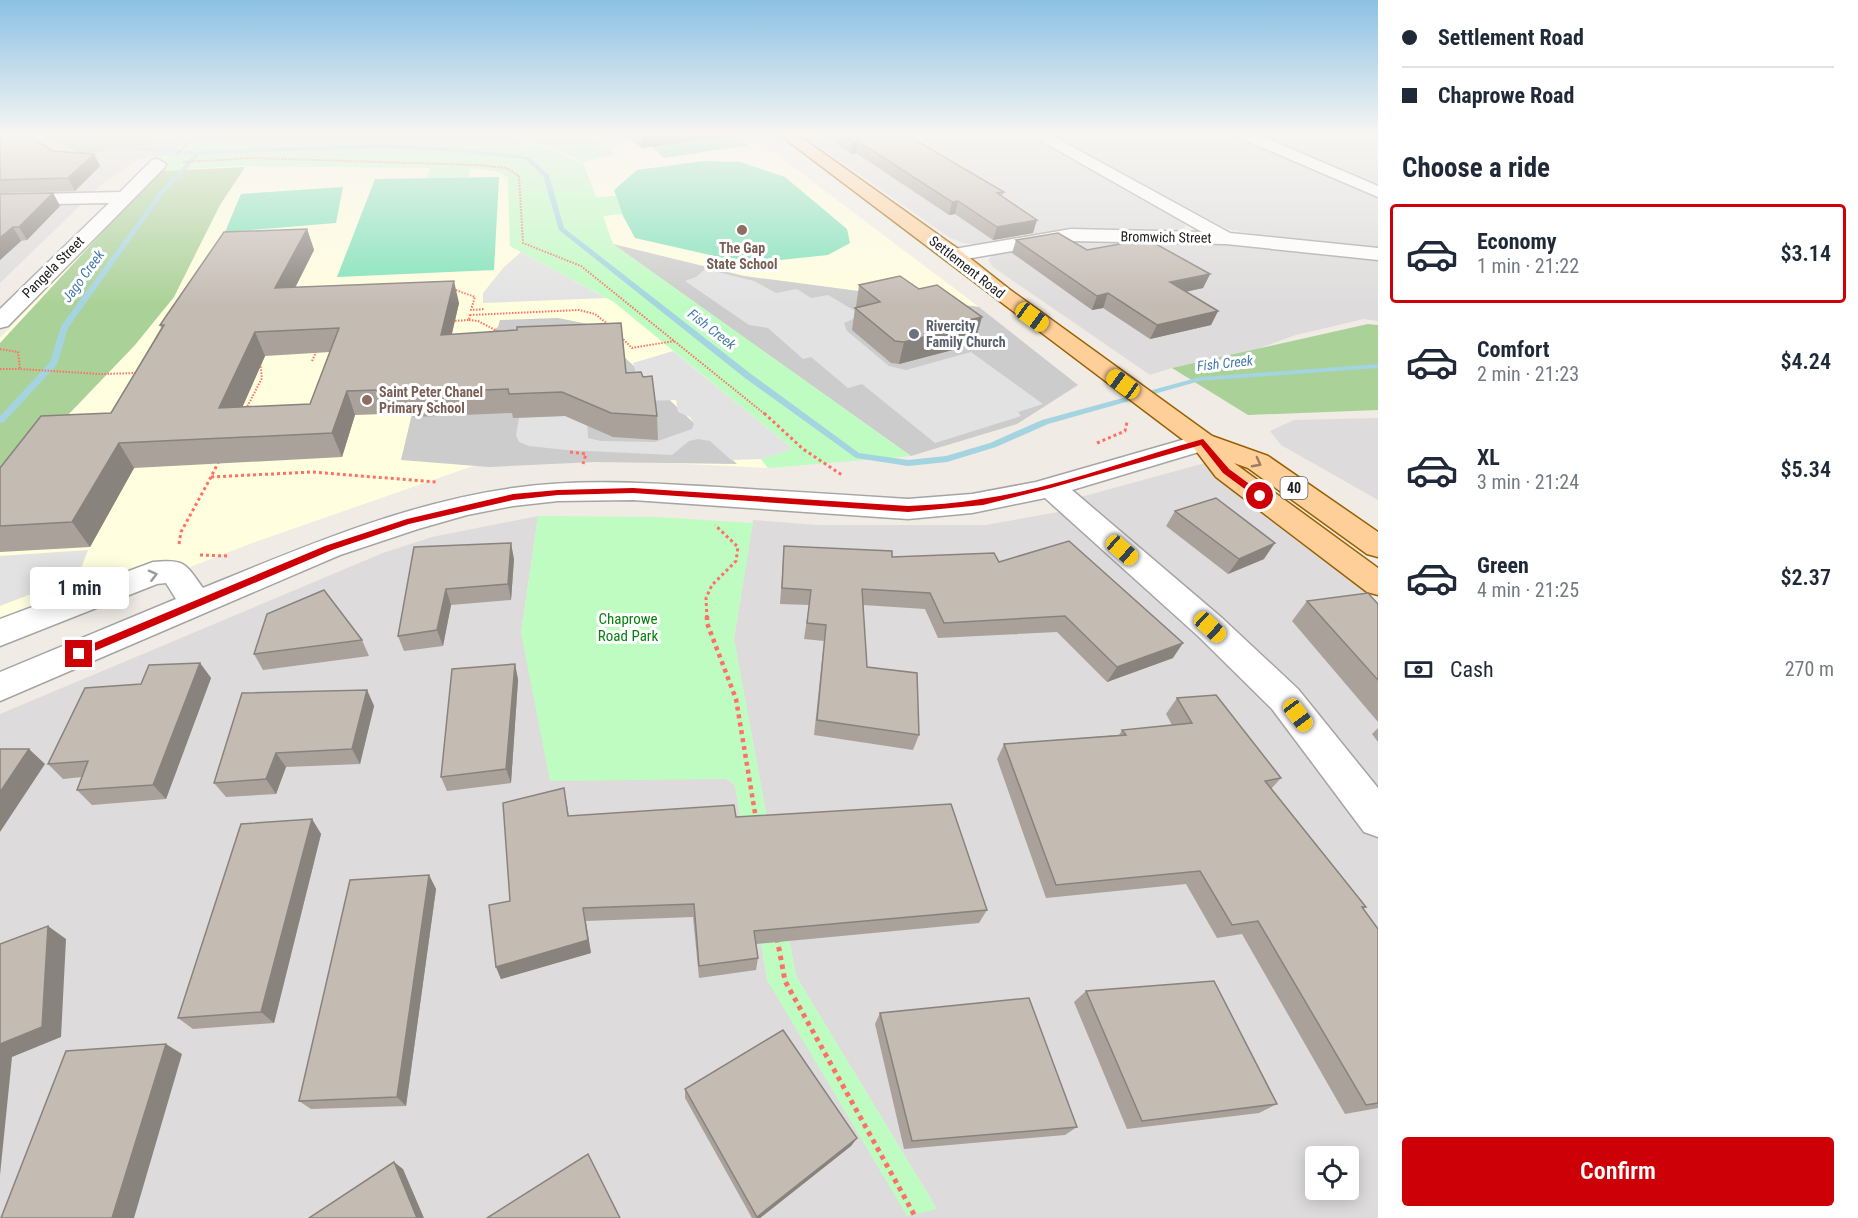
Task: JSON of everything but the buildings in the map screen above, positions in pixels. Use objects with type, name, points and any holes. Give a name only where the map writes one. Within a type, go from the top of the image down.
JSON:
[{"type":"main road","name":"Settlement Road","points":[[867,192],[954,255],[1001,294],[1106,373],[1203,442],[1257,462],[1378,547]]},
{"type":"main road","name":"Settlement Road","points":[[1203,442],[1226,471],[1378,584]]},
{"type":"main road","points":[[1345,524],[1345,535],[1358,551],[1378,566]]},
{"type":"street","name":"Pangela Street","points":[[0,321],[129,192]]},
{"type":"street","points":[[1142,192],[1226,238]]},
{"type":"street","points":[[0,200],[124,197]]},
{"type":"street","name":"Bromwich Street","points":[[954,255],[1071,235],[1226,238],[1378,254]]},
{"type":"street","points":[[0,687],[340,544],[417,519],[513,497],[558,492],[633,491],[908,509],[983,502],[1203,442]]},
{"type":"street","points":[[1048,486],[1210,627],[1285,699],[1378,819]]},
{"type":"street","points":[[1345,524],[1378,533]]},
{"type":"street","points":[[0,633],[153,573],[174,571],[196,603]]},
{"type":"path","points":[[520,192],[524,243],[581,266],[770,418],[803,449],[847,479]]},
{"type":"path","points":[[448,288],[475,297],[469,320]]},
{"type":"path","points":[[471,310],[485,309]]},
{"type":"path","points":[[470,315],[579,310],[595,314],[611,327]]},
{"type":"path","points":[[447,321],[478,321],[503,335]]},
{"type":"path","points":[[617,332],[632,348],[675,341]]},
{"type":"path","points":[[312,361],[319,343]]},
{"type":"path","points":[[0,349],[18,352],[22,369]]},
{"type":"path","points":[[243,416],[262,378],[260,358]]},
{"type":"path","points":[[0,369],[100,375],[146,373]]},
{"type":"path","points":[[1091,445],[1125,431],[1128,424],[1125,416]]},
{"type":"path","points":[[570,452],[586,454],[582,468]]},
{"type":"path","points":[[178,554],[181,532],[222,457]]},
{"type":"path","points":[[211,477],[312,472],[438,483]]},
{"type":"path","points":[[713,522],[738,547],[736,561],[712,585],[706,598],[707,623],[736,699],[757,829]]},
{"type":"path","points":[[189,554],[235,556]]},
{"type":"path","points":[[775,927],[785,981],[916,1218]]},
{"type":"shaded area","points":[[0,192],[94,192],[0,283]]},
{"type":"shaded area","name":"Saint Peter Chanel Primary School","points":[[139,192],[508,192],[510,246],[614,302],[793,449],[761,459],[768,468],[561,458],[479,464],[255,542],[0,640],[0,338]]},
{"type":"shaded area","name":"The Gap State School","points":[[594,192],[826,192],[979,307],[744,276],[613,244]]},
{"type":"shaded area","points":[[884,192],[1130,192],[1182,221],[1186,226],[1173,232],[1064,229],[982,245],[964,243],[950,238]]},
{"type":"shaded area","points":[[1156,192],[1366,192],[1378,197],[1378,248],[1227,229]]},
{"type":"shaded area","points":[[1068,238],[1194,241],[1378,257],[1378,321],[1364,319],[1296,335],[1246,353],[1172,368],[1150,375],[993,267],[988,260],[995,253]]},
{"type":"shaded area","points":[[613,244],[744,276],[979,307],[1078,385],[1017,424],[911,456]]},
{"type":"shaded area","points":[[521,252],[606,298],[483,303],[483,293],[504,267]]},
{"type":"shaded area","points":[[705,269],[754,281],[776,293],[797,289],[811,298],[828,295],[862,315],[844,323],[847,331],[889,366],[906,370],[971,352],[1043,404],[1018,412],[1021,416],[935,443],[862,384],[848,388],[811,357],[803,359],[768,328],[749,325],[685,281],[696,277]]},
{"type":"shaded area","points":[[558,318],[588,324],[597,331],[737,464],[595,462],[489,467],[401,460],[427,351],[476,341],[498,327],[500,320]]},
{"type":"shaded area","points":[[673,351],[793,449],[761,459],[731,460],[710,441],[698,439],[689,441],[672,455],[566,450],[529,446],[519,442],[516,435],[519,418],[587,415],[588,438],[601,441],[655,442],[692,429],[694,424],[690,417],[678,412],[676,400],[644,401],[633,363]]},
{"type":"shaded area","points":[[1378,418],[1378,500],[1281,445],[1270,431],[1294,420]]},
{"type":"shaded area","points":[[1205,463],[1378,602],[1378,1218],[0,1218],[0,714],[383,553],[432,537],[538,516],[521,633],[735,785],[767,980],[937,1209],[796,976],[734,639],[753,520],[818,525],[986,525],[1075,509],[1121,548],[1081,497]]},
{"type":"shaded area","points":[[88,550],[78,576],[0,606],[0,556]]},
{"type":"green space","points":[[140,192],[229,192],[174,297],[135,345],[43,441],[0,504],[0,343]]},
{"type":"green space","points":[[342,192],[336,223],[225,232],[241,194]]},
{"type":"green space","points":[[370,192],[498,192],[494,270],[337,277]]},
{"type":"green space","points":[[508,192],[594,192],[596,197],[616,196],[622,214],[603,216],[613,244],[911,456],[768,468],[761,459],[793,449],[614,302],[510,246]]},
{"type":"green space","points":[[615,192],[803,192],[847,229],[850,243],[828,255],[780,260],[728,259],[635,238],[623,216]]},
{"type":"green space","points":[[1368,324],[1378,325],[1378,410],[1248,415],[1172,368]]},
{"type":"green space","name":"Chaprowe Road Park","points":[[538,516],[655,517],[753,523],[734,639],[796,976],[937,1209],[907,1216],[767,980],[735,785],[728,779],[550,781],[521,633]]},
{"type":"waterway","name":"Jago Creek","points":[[0,421],[54,363],[64,328],[162,192]]},
{"type":"waterway","name":"Fish Creek","points":[[551,192],[561,229],[748,376],[856,455],[908,463],[947,459],[993,445],[1045,422],[1200,379],[1378,366]]},
{"type":"place","name":"The Gap State School","points":[[742,230]]},
{"type":"place","name":"Rivercity Family Church","points":[[914,334]]},
{"type":"place","name":"Saint Peter Chanel Primary School","points":[[367,400]]},
{"type":"route","points":[[79,654],[329,548],[407,522],[466,506],[513,497],[558,492],[633,491],[908,509],[946,506],[983,502],[1048,486],[1203,442],[1226,471],[1260,496]]}]
